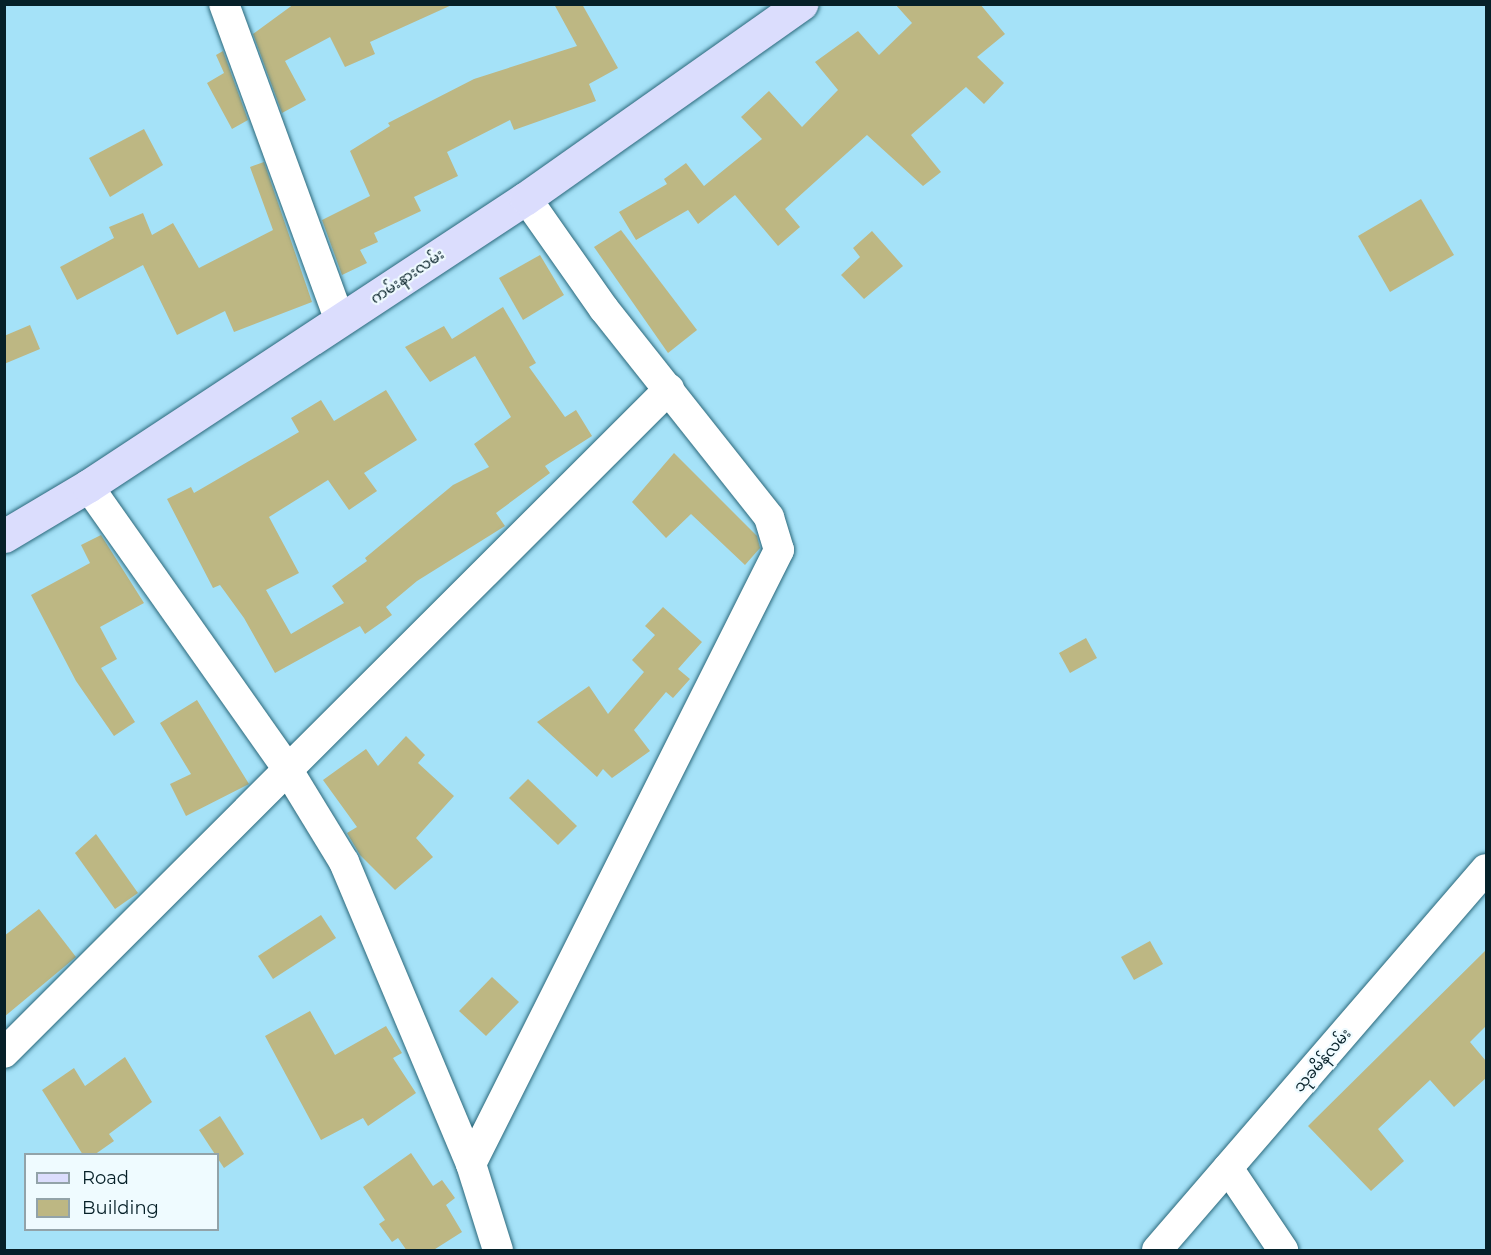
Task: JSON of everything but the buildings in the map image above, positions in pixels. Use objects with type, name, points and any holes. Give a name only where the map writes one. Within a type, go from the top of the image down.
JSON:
[{"type":"main road","name":"ကမ်းနားလမ်း","points":[[4,536],[87,486],[526,198],[801,4]]},
{"type":"street","points":[[224,4],[340,321]]},
{"type":"street","points":[[471,1164],[779,550],[769,518],[669,388],[604,309],[526,198]]},
{"type":"street","points":[[4,1053],[286,768],[669,388]]},
{"type":"street","points":[[87,486],[286,768],[348,873],[471,1164],[498,1251]]},
{"type":"street","name":"သုခမိန်လမ်း","points":[[1157,1251],[1486,869]]},
{"type":"street","points":[[1228,1168],[1283,1251]]}]
